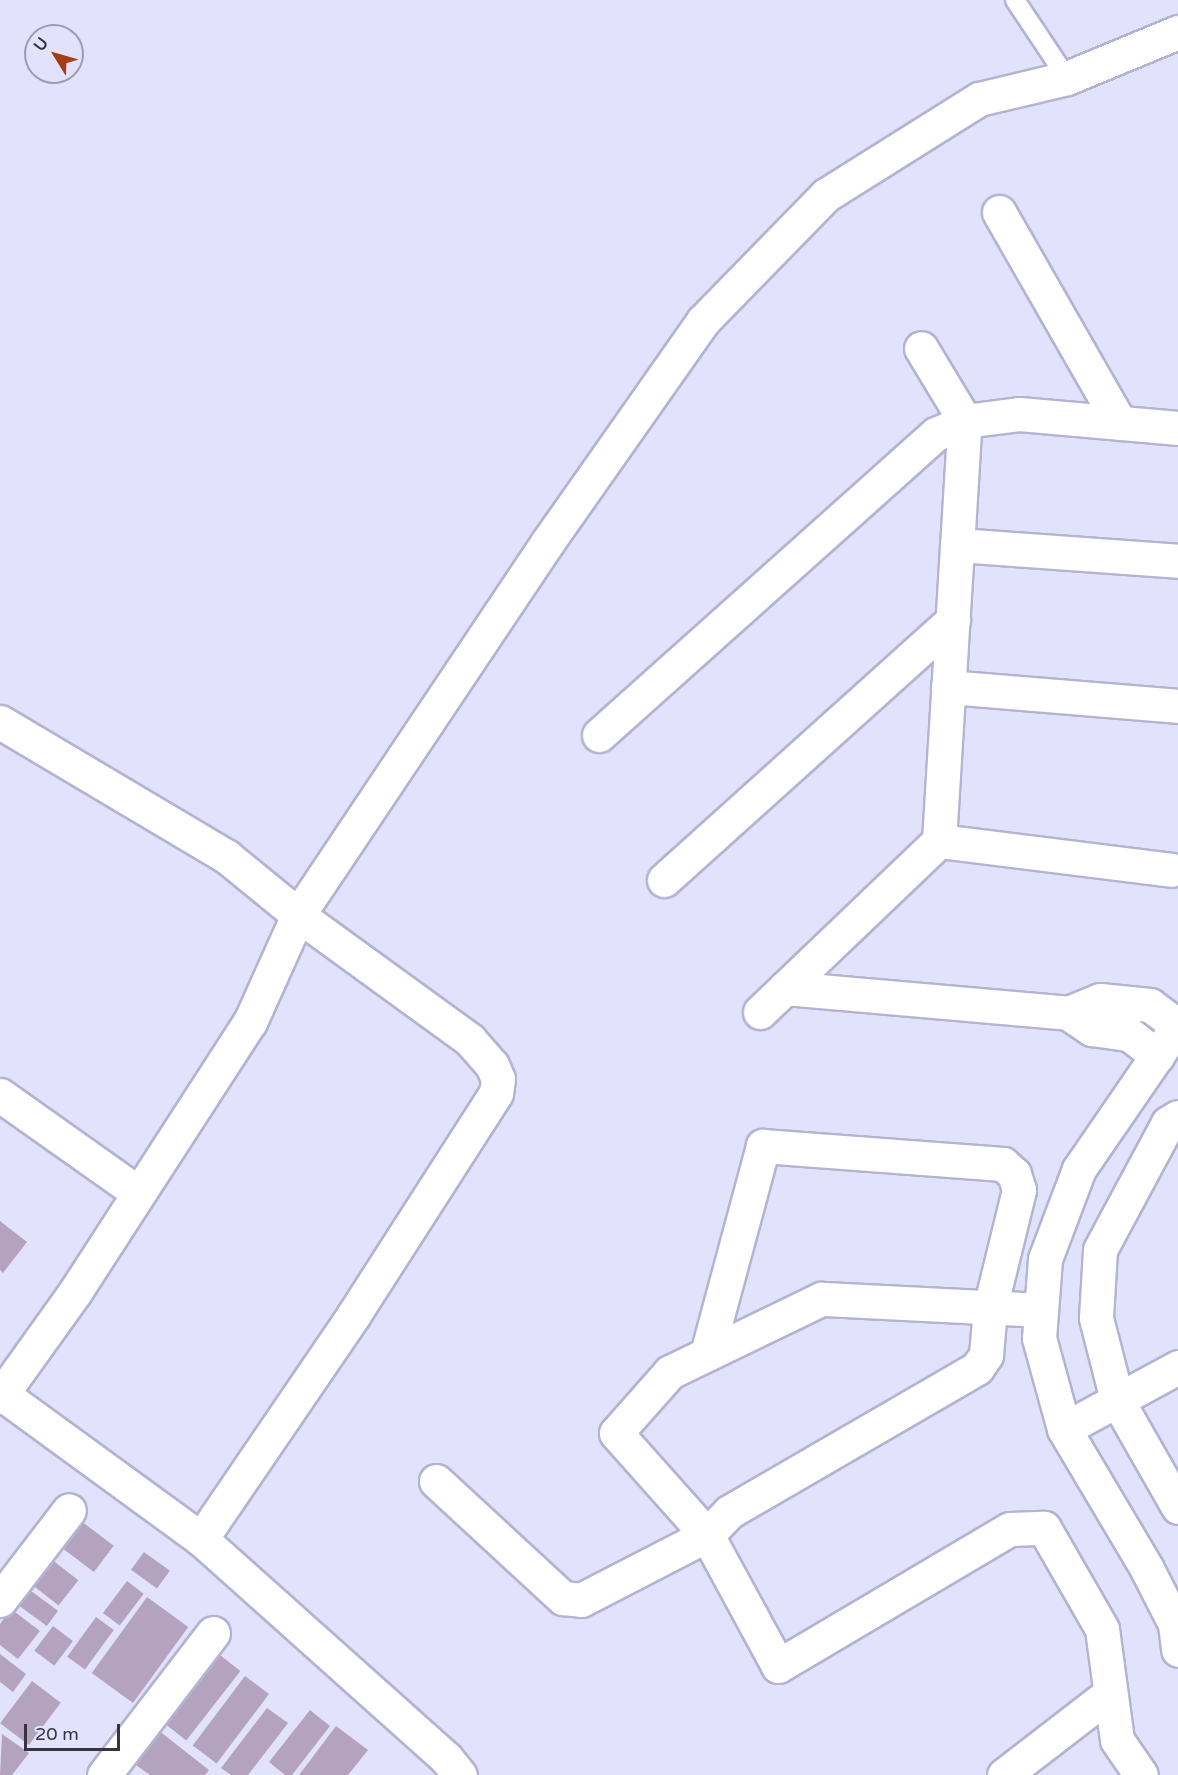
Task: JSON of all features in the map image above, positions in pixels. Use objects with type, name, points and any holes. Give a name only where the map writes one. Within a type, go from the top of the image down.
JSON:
[{"type":"street","points":[[460,1775],[446,1758],[201,1539],[1,1396],[75,1292],[137,1192],[250,1022],[298,915],[547,543],[703,321],[826,195],[979,99],[1067,78],[1178,32]]},
{"type":"street","points":[[999,212],[1120,423]]},
{"type":"street","points":[[760,1012],[939,841],[965,421],[921,348]]},
{"type":"street","points":[[599,735],[936,434],[965,421],[1019,414],[1178,428]]},
{"type":"street","points":[[957,546],[1178,561]]},
{"type":"street","points":[[664,880],[953,620]]},
{"type":"street","points":[[948,687],[1178,706]]},
{"type":"street","points":[[0,722],[227,857],[298,915],[470,1040],[492,1065],[498,1079],[496,1093],[353,1316],[201,1539]]},
{"type":"street","points":[[939,841],[1171,870]]},
{"type":"street","points":[[785,988],[1068,1013],[1100,1000],[1150,1005],[1178,1026],[1078,1169],[1045,1259],[1039,1338],[1064,1429],[1148,1569],[1175,1624],[1178,1650]]},
{"type":"street","points":[[1068,1013],[1092,1029],[1129,1034],[1157,1056]]},
{"type":"street","points":[[0,1095],[137,1192]]},
{"type":"street","points":[[1178,1117],[1168,1123],[1100,1250],[1096,1318],[1117,1400],[1178,1507]]},
{"type":"street","points":[[436,1481],[563,1599],[581,1600],[707,1534],[729,1512],[977,1368],[986,1354],[990,1308],[1019,1190],[1014,1174],[1003,1164],[763,1146],[707,1354]]},
{"type":"street","points":[[1041,1310],[821,1299],[670,1372],[616,1433],[707,1534],[778,1666],[1010,1529],[1044,1528],[1102,1629],[1117,1740],[1141,1775]]},
{"type":"street","points":[[1064,1429],[1178,1366]]},
{"type":"street","points":[[0,1600],[69,1510]]},
{"type":"street","points":[[104,1775],[213,1633]]},
{"type":"street","points":[[1004,1775],[1109,1694]]},
{"type":"lane","points":[[1015,0],[1067,78]]},
{"type":"building","points":[[0,1221],[27,1242],[3,1273],[0,1270]]},
{"type":"building","points":[[77,1518],[114,1546],[94,1572],[57,1544]]},
{"type":"building","points":[[144,1552],[170,1571],[157,1589],[131,1570]]},
{"type":"building","points":[[46,1555],[78,1580],[59,1605],[26,1580]]},
{"type":"building","points":[[127,1581],[144,1594],[120,1626],[103,1613]]},
{"type":"building","points":[[20,1583],[58,1611],[47,1626],[9,1598]]},
{"type":"building","points":[[147,1597],[188,1627],[133,1703],[92,1673]]},
{"type":"building","points":[[11,1609],[40,1631],[18,1659],[0,1645],[0,1624]]},
{"type":"building","points":[[96,1617],[114,1630],[85,1670],[67,1657]]},
{"type":"building","points":[[53,1626],[73,1641],[54,1666],[34,1651]]},
{"type":"building","points":[[216,1652],[240,1671],[186,1740],[162,1721]]},
{"type":"building","points":[[0,1654],[26,1674],[13,1692],[0,1682]]},
{"type":"building","points":[[245,1676],[269,1694],[217,1764],[193,1745]]},
{"type":"building","points":[[32,1681],[61,1703],[29,1745],[0,1723]]},
{"type":"building","points":[[267,1708],[288,1723],[248,1775],[231,1775],[221,1768]]},
{"type":"building","points":[[310,1710],[330,1726],[292,1775],[285,1775],[269,1762]]},
{"type":"building","points":[[336,1726],[368,1750],[348,1775],[299,1775]]},
{"type":"building","points":[[158,1730],[209,1770],[205,1775],[150,1775],[133,1763]]},
{"type":"building","points":[[2,1734],[29,1753],[12,1775],[0,1775]]}]
